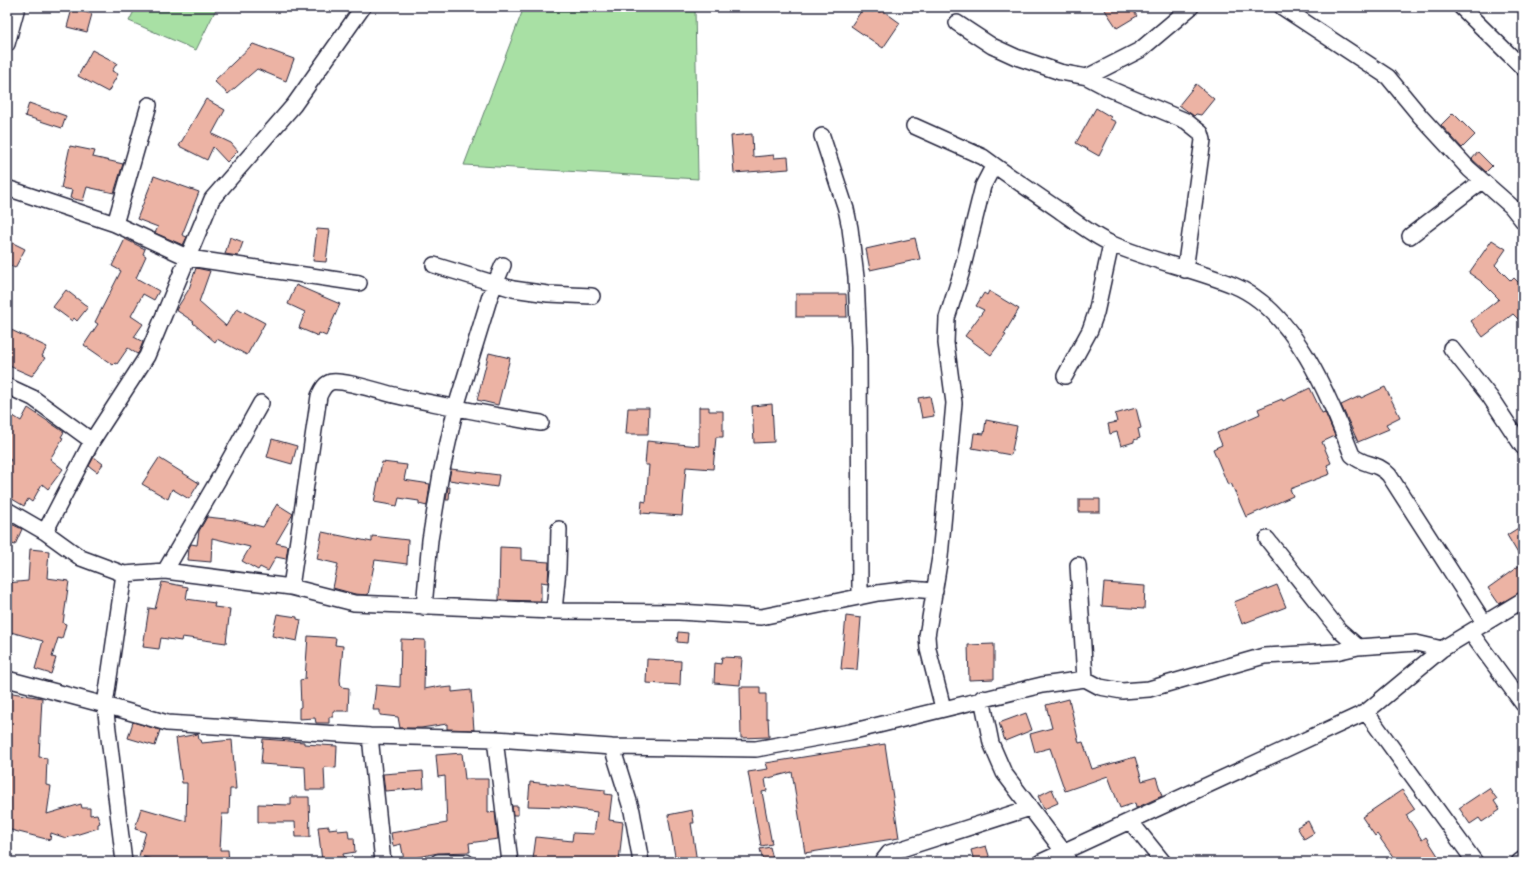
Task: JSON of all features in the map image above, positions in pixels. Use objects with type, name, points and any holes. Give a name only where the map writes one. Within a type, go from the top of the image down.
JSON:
[{"type":"street","points":[[7,44],[17,7]]},
{"type":"street","points":[[45,532],[92,441],[148,356],[212,199],[294,105],[362,7]]},
{"type":"street","points":[[1087,77],[1140,50],[1191,7]]},
{"type":"street","points":[[1282,7],[1388,77],[1421,117],[1482,181],[1511,206],[1523,221]]},
{"type":"street","points":[[1461,7],[1523,68]]},
{"type":"street","points":[[957,24],[992,46],[1016,57],[1060,72],[1087,77],[1110,89],[1186,121],[1201,133],[1203,140],[1185,270]]},
{"type":"street","points":[[115,224],[149,106]]},
{"type":"street","points":[[914,126],[983,157],[1092,233],[1111,244],[1185,270],[1234,285],[1271,311],[1287,328],[1310,362],[1352,455],[1359,461],[1382,467],[1389,475],[1485,624]]},
{"type":"street","points":[[822,136],[846,209],[856,277],[860,348],[860,597]]},
{"type":"street","points":[[943,708],[928,649],[927,636],[936,591],[940,557],[954,403],[946,343],[947,318],[962,274],[983,186],[994,165]]},
{"type":"street","points":[[1410,236],[1482,181]]},
{"type":"street","points":[[7,188],[115,224],[189,258],[359,283]]},
{"type":"street","points":[[1065,376],[1090,330],[1096,313],[1111,244]]},
{"type":"street","points":[[434,265],[513,289],[548,294],[592,296]]},
{"type":"street","points":[[424,607],[430,540],[441,474],[456,407],[494,284],[503,265]]},
{"type":"street","points":[[1451,348],[1490,397],[1523,448]]},
{"type":"street","points":[[291,587],[319,396],[325,385],[332,382],[364,387],[499,417],[541,423]]},
{"type":"street","points":[[7,386],[34,398],[92,441]]},
{"type":"street","points":[[165,571],[261,403]]},
{"type":"street","points":[[7,510],[45,532],[81,558],[124,574],[165,571],[291,587],[354,603],[554,611],[679,612],[761,617],[860,597],[910,589],[936,591]]},
{"type":"street","points":[[554,611],[558,569],[558,529]]},
{"type":"street","points":[[1267,539],[1339,630],[1358,647]]},
{"type":"street","points":[[1078,565],[1085,679]]},
{"type":"street","points":[[124,574],[105,705],[124,862]]},
{"type":"street","points":[[1041,862],[1066,857],[1130,821],[1366,712],[1442,649],[1471,633],[1523,600]]},
{"type":"street","points":[[1471,633],[1523,704]]},
{"type":"street","points":[[7,679],[167,723],[370,736],[495,738],[612,747],[756,749],[850,732],[982,698],[1042,685],[1085,679],[1100,687],[1122,691],[1149,690],[1264,656],[1336,652],[1358,647],[1416,643],[1442,649]]},
{"type":"street","points":[[982,698],[992,743],[1002,767],[1066,857]]},
{"type":"street","points":[[1366,712],[1474,862]]},
{"type":"street","points":[[370,736],[383,862]]},
{"type":"street","points":[[495,738],[510,862]]},
{"type":"street","points":[[612,747],[632,812],[641,862]]},
{"type":"street","points":[[882,862],[889,853],[1030,808]]},
{"type":"street","points":[[1130,821],[1163,862]]},
{"type":"street","points":[[1519,862],[1523,859]]},
{"type":"street","points":[[438,862],[466,862]]},
{"type":"green space","points":[[136,7],[217,7],[196,50],[129,21]]},
{"type":"green space","points":[[524,7],[695,7],[698,179],[464,165]]},
{"type":"building","points":[[864,7],[873,12],[875,9],[880,12],[882,10],[900,23],[883,48],[851,26]]},
{"type":"building","points":[[1103,7],[1131,7],[1137,16],[1117,28]]},
{"type":"building","points":[[72,9],[92,14],[87,32],[67,27]]},
{"type":"building","points":[[253,44],[294,59],[286,81],[257,69],[228,94],[214,81]]},
{"type":"building","points":[[92,50],[117,63],[112,71],[118,74],[108,92],[78,76]]},
{"type":"building","points":[[1196,84],[1214,99],[1201,115],[1196,114],[1194,116],[1179,105]]},
{"type":"building","points":[[206,99],[225,110],[212,134],[231,143],[238,151],[227,162],[213,147],[207,160],[179,146]]},
{"type":"building","points":[[29,103],[66,116],[62,128],[25,116]]},
{"type":"building","points":[[1096,108],[1111,117],[1110,119],[1116,122],[1099,156],[1076,143]]},
{"type":"building","points":[[1453,113],[1475,135],[1462,148],[1441,125]]},
{"type":"building","points":[[752,134],[753,157],[774,155],[774,158],[788,157],[789,169],[734,173],[731,136]]},
{"type":"building","points":[[70,146],[95,151],[93,157],[123,164],[114,193],[87,187],[83,201],[70,198],[72,190],[61,188]]},
{"type":"building","points":[[1478,152],[1492,166],[1486,172],[1472,159]]},
{"type":"building","points":[[154,176],[199,192],[182,235],[187,237],[183,245],[155,233],[158,227],[137,219]]},
{"type":"building","points":[[317,229],[330,230],[326,262],[313,261]]},
{"type":"building","points":[[230,237],[243,242],[238,256],[225,254]]},
{"type":"building","points":[[915,238],[920,259],[870,270],[866,249]]},
{"type":"building","points":[[125,239],[145,249],[143,254],[146,256],[136,278],[159,291],[154,300],[143,294],[131,316],[143,324],[134,337],[143,342],[139,352],[137,354],[128,348],[117,364],[115,363],[113,365],[84,345],[98,324],[95,322],[121,271],[112,266]]},
{"type":"building","points":[[7,240],[25,249],[15,268],[7,264]]},
{"type":"building","points":[[1492,240],[1506,249],[1495,265],[1511,281],[1514,278],[1523,287],[1523,324],[1513,314],[1483,337],[1471,321],[1499,299],[1482,282],[1469,273]]},
{"type":"building","points":[[196,268],[210,271],[199,302],[226,326],[237,308],[265,323],[247,355],[217,339],[215,342],[193,323],[194,322],[176,310],[189,289]]},
{"type":"building","points":[[296,285],[340,304],[326,336],[319,333],[318,336],[299,328],[305,312],[288,304]]},
{"type":"building","points":[[66,290],[88,307],[77,321],[74,318],[72,321],[53,307]]},
{"type":"building","points":[[989,291],[1019,309],[1004,334],[1006,335],[991,355],[965,336],[984,310],[976,306],[984,293],[987,295]]},
{"type":"building","points":[[796,294],[846,294],[847,317],[796,317]]},
{"type":"building","points":[[7,328],[47,347],[42,356],[45,358],[32,376],[7,365]]},
{"type":"building","points":[[489,353],[510,358],[498,405],[477,400]]},
{"type":"building","points":[[1385,387],[1400,417],[1386,424],[1389,429],[1358,442],[1341,405]]},
{"type":"building","points":[[1310,388],[1322,413],[1325,412],[1335,436],[1322,442],[1331,463],[1327,465],[1330,474],[1290,489],[1293,496],[1246,517],[1231,483],[1228,485],[1213,449],[1222,445],[1217,433],[1260,414],[1258,409],[1282,399],[1283,401]]},
{"type":"building","points":[[930,396],[934,416],[922,418],[918,398]]},
{"type":"building","points":[[772,404],[774,442],[754,443],[752,406]]},
{"type":"building","points":[[699,407],[709,407],[709,411],[723,411],[723,437],[716,437],[713,469],[686,467],[682,516],[641,513],[642,501],[646,502],[649,465],[645,465],[647,441],[699,446]]},
{"type":"building","points":[[28,408],[64,432],[61,437],[63,438],[50,459],[63,469],[48,489],[42,484],[32,502],[28,499],[24,506],[7,496],[7,465],[11,460],[7,457],[7,412],[21,421]]},
{"type":"building","points":[[628,408],[649,408],[648,434],[626,434]]},
{"type":"building","points":[[1136,408],[1141,428],[1138,429],[1140,438],[1134,440],[1134,442],[1121,446],[1117,432],[1110,434],[1108,424],[1117,422],[1115,414]]},
{"type":"building","points":[[986,420],[1017,426],[1011,455],[972,448],[974,433],[984,434]]},
{"type":"building","points":[[272,439],[297,446],[292,464],[267,457]]},
{"type":"building","points":[[94,457],[103,464],[97,472],[89,466]]},
{"type":"building","points":[[159,458],[199,483],[189,499],[172,489],[168,499],[142,484]]},
{"type":"building","points":[[382,462],[407,465],[404,480],[430,484],[427,506],[419,504],[419,501],[399,498],[397,506],[374,502]]},
{"type":"building","points":[[451,469],[499,475],[497,487],[449,480]]},
{"type":"building","points":[[448,487],[450,487],[449,500],[446,500]]},
{"type":"building","points":[[1079,499],[1100,499],[1100,512],[1079,512]]},
{"type":"building","points":[[277,504],[293,514],[276,543],[288,546],[286,559],[276,557],[268,571],[260,567],[258,570],[242,561],[250,547],[212,538],[211,562],[188,560],[189,548],[191,544],[197,545],[199,531],[207,517],[235,520],[263,527]]},
{"type":"building","points":[[7,522],[22,529],[15,545],[7,542]]},
{"type":"building","points":[[1523,525],[1523,562],[1507,535]]},
{"type":"building","points":[[322,532],[372,542],[372,536],[408,540],[407,564],[375,560],[368,595],[355,594],[333,588],[338,564],[317,559]]},
{"type":"building","points":[[500,547],[521,548],[521,560],[549,562],[548,583],[541,582],[541,601],[499,600]]},
{"type":"building","points":[[30,549],[49,551],[47,578],[69,581],[63,623],[66,624],[62,639],[58,638],[52,657],[56,658],[51,674],[35,669],[43,641],[7,631],[12,608],[7,608],[7,583],[28,581]]},
{"type":"building","points":[[1523,563],[1523,591],[1499,604],[1488,588]]},
{"type":"building","points":[[162,582],[188,587],[186,599],[215,603],[214,607],[230,609],[226,643],[182,637],[181,641],[161,638],[159,649],[143,647],[149,608],[155,609]]},
{"type":"building","points":[[1104,583],[1145,586],[1144,609],[1102,606]]},
{"type":"building","points":[[1277,585],[1286,607],[1242,624],[1234,602]]},
{"type":"building","points":[[277,614],[297,617],[297,619],[301,620],[297,641],[272,636]]},
{"type":"building","points":[[846,616],[861,618],[857,670],[841,669]]},
{"type":"building","points":[[678,632],[688,633],[687,643],[677,642]]},
{"type":"building","points":[[308,636],[336,638],[335,645],[343,646],[340,680],[341,687],[349,688],[348,711],[333,711],[333,717],[329,717],[329,723],[316,723],[315,718],[299,719],[299,708],[301,707],[300,680],[305,679]]},
{"type":"building","points":[[401,639],[425,640],[424,689],[441,686],[441,688],[452,687],[452,692],[471,690],[474,730],[447,729],[447,724],[421,728],[400,728],[398,717],[380,715],[380,710],[373,710],[376,685],[400,687]]},
{"type":"building","points":[[994,644],[994,679],[969,680],[968,645]]},
{"type":"building","points":[[722,657],[742,658],[740,685],[714,683],[715,663],[721,664]]},
{"type":"building","points":[[647,659],[681,661],[680,685],[646,683]]},
{"type":"building","points":[[740,687],[760,687],[760,694],[766,694],[766,718],[768,718],[769,737],[741,738]]},
{"type":"building","points":[[7,692],[42,698],[39,757],[47,758],[46,785],[51,786],[47,814],[81,804],[82,808],[90,808],[90,815],[97,814],[100,823],[98,824],[98,828],[66,838],[51,833],[50,840],[7,829]]},
{"type":"building","points":[[1069,699],[1079,743],[1083,742],[1092,769],[1135,757],[1142,781],[1156,777],[1162,796],[1136,808],[1135,803],[1120,808],[1108,776],[1065,791],[1050,748],[1035,752],[1030,734],[1052,728],[1046,705]]},
{"type":"building","points":[[1026,713],[1032,730],[1005,741],[999,723]]},
{"type":"building","points":[[133,722],[160,730],[155,746],[128,738]]},
{"type":"building","points":[[198,734],[199,740],[201,740],[202,743],[232,740],[236,789],[230,789],[229,814],[222,814],[220,850],[228,850],[229,862],[162,862],[139,856],[146,832],[135,829],[141,808],[186,821],[187,783],[182,783],[176,738]]},
{"type":"building","points":[[263,739],[337,746],[336,768],[324,767],[325,790],[306,790],[305,767],[261,764]]},
{"type":"building","points":[[885,744],[899,838],[805,853],[792,772],[765,779],[767,791],[762,792],[772,844],[761,846],[748,772],[768,769],[766,763]]},
{"type":"building","points":[[462,753],[465,779],[488,779],[488,813],[495,812],[498,839],[469,843],[470,852],[438,853],[404,860],[401,844],[393,846],[391,833],[447,823],[445,776],[438,777],[436,755]]},
{"type":"building","points":[[423,771],[424,788],[385,791],[383,774]]},
{"type":"building","points":[[530,782],[605,790],[605,794],[612,795],[609,820],[623,822],[619,862],[563,862],[533,859],[536,837],[572,841],[573,833],[594,834],[597,812],[563,807],[528,806]]},
{"type":"building","points":[[1489,788],[1497,799],[1494,801],[1500,810],[1482,822],[1479,818],[1470,824],[1459,808]]},
{"type":"building","points":[[1052,789],[1058,803],[1044,809],[1038,796]]},
{"type":"building","points":[[1402,790],[1415,809],[1406,815],[1422,840],[1426,837],[1442,862],[1399,862],[1396,857],[1394,858],[1377,834],[1375,836],[1362,817]]},
{"type":"building","points":[[291,797],[309,797],[310,837],[296,837],[295,822],[258,822],[258,804],[291,805]]},
{"type":"building","points":[[512,806],[518,806],[518,815],[513,815]]},
{"type":"building","points":[[692,810],[694,823],[691,823],[697,862],[676,862],[668,815]]},
{"type":"building","points":[[1308,821],[1314,833],[1304,839],[1297,827]]},
{"type":"building","points":[[329,826],[329,829],[337,828],[338,831],[348,830],[349,838],[354,838],[355,852],[343,854],[344,858],[322,861],[318,827]]},
{"type":"building","points":[[986,846],[991,862],[981,862],[980,859],[974,861],[971,850]]},
{"type":"building","points":[[770,847],[773,859],[763,861],[760,849]]}]
